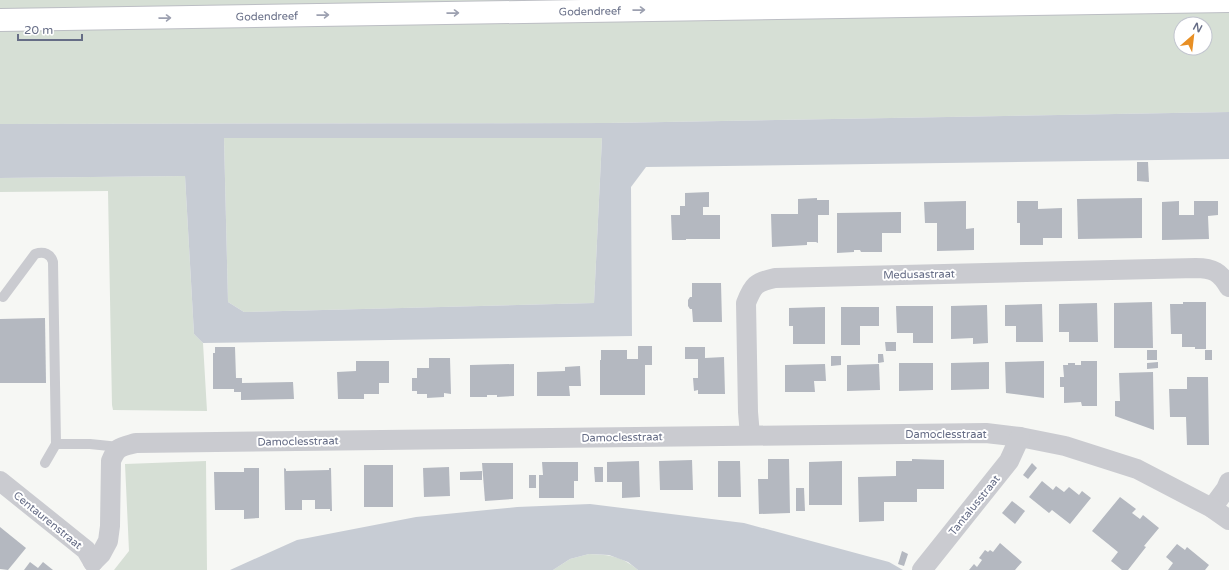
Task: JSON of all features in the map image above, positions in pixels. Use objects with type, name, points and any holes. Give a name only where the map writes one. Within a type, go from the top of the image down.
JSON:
[{"type":"main road","name":"Godendreef","points":[[0,20],[1229,1]]},
{"type":"street","name":"Medusastraat","points":[[750,435],[748,412],[746,303],[751,291],[761,281],[775,278],[1206,268],[1216,272],[1224,279],[1229,287]]},
{"type":"street","name":"Damoclesstraat","points":[[119,447],[136,443],[986,433],[1020,437],[1065,446],[1137,470],[1212,508],[1229,520]]},
{"type":"street","name":"Tantalusstraat","points":[[924,567],[1009,461],[1020,437]]},
{"type":"street","points":[[92,566],[108,541],[110,526],[111,461],[119,447]]},
{"type":"street","name":"Centaurenstraat","points":[[0,481],[86,550],[92,566]]},
{"type":"street","points":[[1212,508],[1229,482]]},
{"type":"lane","points":[[3,297],[35,254],[43,252],[50,256],[53,262],[56,444],[44,463]]},
{"type":"lane","points":[[56,444],[90,444],[119,447]]},
{"type":"shaded area","points":[[0,0],[979,0],[0,14]]},
{"type":"shaded area","points":[[1229,8],[1229,112],[608,123],[0,124],[0,27]]},
{"type":"shaded area","points":[[1229,112],[1229,159],[646,167],[631,187],[632,336],[203,343],[194,334],[185,176],[0,178],[0,124],[609,123]],"holes":[[[224,138],[602,138],[594,303],[244,312],[228,302]]]},
{"type":"shaded area","points":[[224,138],[602,138],[594,303],[244,312],[228,302]]},
{"type":"shaded area","points":[[185,176],[194,334],[203,343],[207,411],[113,410],[108,191],[0,192],[0,178]]},
{"type":"shaded area","points":[[206,461],[207,570],[114,570],[129,551],[125,464]]},
{"type":"shaded area","points":[[590,504],[744,523],[889,562],[903,570],[638,570],[628,562],[609,555],[589,554],[570,559],[553,570],[230,570],[297,540],[416,517],[517,507]]},
{"type":"shaded area","points":[[589,554],[615,557],[632,565],[638,570],[553,570],[570,559]]},
{"type":"building","points":[[1137,162],[1148,162],[1149,182],[1137,181]]},
{"type":"building","points":[[709,192],[709,207],[703,207],[703,215],[720,215],[720,239],[672,240],[671,215],[680,215],[680,206],[685,206],[685,193]]},
{"type":"building","points":[[817,198],[817,200],[829,200],[829,215],[818,215],[818,243],[807,242],[807,245],[772,247],[771,214],[798,214],[798,199]]},
{"type":"building","points":[[1142,198],[1142,238],[1078,239],[1077,199]]},
{"type":"building","points":[[966,201],[966,229],[974,228],[974,250],[937,251],[937,223],[925,223],[924,202]]},
{"type":"building","points":[[1017,201],[1038,201],[1038,209],[1062,208],[1062,238],[1043,238],[1043,245],[1020,245],[1020,223],[1017,223]]},
{"type":"building","points":[[1179,201],[1179,215],[1194,215],[1194,201],[1218,201],[1218,215],[1208,216],[1209,239],[1162,240],[1162,202]]},
{"type":"building","points":[[901,212],[901,233],[882,233],[882,252],[861,252],[860,250],[854,250],[854,252],[837,253],[837,213]]},
{"type":"building","points":[[692,283],[721,283],[722,322],[693,322],[692,309],[688,306],[688,300],[692,297]]},
{"type":"building","points":[[1152,302],[1153,348],[1114,348],[1114,303]]},
{"type":"building","points":[[1183,302],[1206,302],[1206,349],[1182,347],[1182,334],[1171,334],[1170,304],[1183,304]]},
{"type":"building","points":[[1097,303],[1098,342],[1069,342],[1069,332],[1059,332],[1059,304]]},
{"type":"building","points":[[1042,304],[1043,342],[1016,342],[1016,326],[1005,326],[1005,305]]},
{"type":"building","points":[[987,305],[988,343],[973,344],[973,338],[951,339],[951,306]]},
{"type":"building","points":[[896,306],[933,306],[933,343],[913,343],[913,333],[897,333]]},
{"type":"building","points":[[825,307],[825,344],[793,344],[793,326],[789,326],[789,308]]},
{"type":"building","points":[[841,307],[879,307],[879,326],[860,326],[860,345],[841,345]]},
{"type":"building","points":[[45,318],[46,383],[0,383],[0,319]]},
{"type":"building","points":[[885,342],[896,342],[896,351],[886,351]]},
{"type":"building","points":[[638,346],[652,346],[652,365],[645,365],[645,395],[600,395],[601,350],[627,350],[627,359],[638,359]]},
{"type":"building","points":[[215,347],[235,347],[236,378],[242,378],[242,383],[293,382],[294,399],[241,400],[241,392],[234,392],[234,389],[213,389],[213,353],[215,353]]},
{"type":"building","points":[[685,347],[705,347],[705,358],[724,357],[725,394],[698,394],[698,390],[694,391],[693,378],[698,378],[698,359],[685,359]]},
{"type":"building","points":[[1147,350],[1157,350],[1157,360],[1147,360]]},
{"type":"building","points":[[1205,350],[1212,350],[1212,360],[1205,360]]},
{"type":"building","points":[[878,354],[883,354],[884,362],[878,363]]},
{"type":"building","points":[[831,356],[841,356],[841,365],[831,366]]},
{"type":"building","points":[[429,358],[450,358],[451,394],[444,393],[444,397],[427,398],[427,394],[417,394],[417,391],[412,391],[412,378],[417,378],[417,368],[429,368]]},
{"type":"building","points":[[356,361],[389,361],[389,383],[379,383],[379,394],[364,394],[364,399],[338,399],[337,372],[356,371]]},
{"type":"building","points":[[1044,361],[1044,398],[1006,393],[1005,362]]},
{"type":"building","points":[[1081,361],[1097,361],[1097,406],[1082,406],[1081,402],[1064,403],[1064,387],[1060,387],[1060,377],[1064,377],[1063,365],[1075,363],[1075,365],[1081,365]]},
{"type":"building","points":[[989,362],[989,389],[951,390],[951,363]]},
{"type":"building","points":[[1158,362],[1158,368],[1147,369],[1147,363]]},
{"type":"building","points":[[899,363],[933,363],[933,390],[899,391]]},
{"type":"building","points":[[514,364],[514,396],[497,397],[497,395],[487,395],[487,397],[470,397],[470,365]]},
{"type":"building","points":[[825,364],[826,381],[814,381],[815,392],[785,392],[785,365]]},
{"type":"building","points":[[879,364],[880,390],[847,391],[847,365]]},
{"type":"building","points":[[580,366],[581,386],[569,386],[570,396],[537,396],[537,372],[565,371],[565,367]]},
{"type":"building","points":[[1153,372],[1154,430],[1115,416],[1115,401],[1120,401],[1119,373]]},
{"type":"building","points":[[1187,377],[1208,377],[1209,445],[1187,445],[1186,417],[1170,417],[1169,389],[1187,389]]},
{"type":"building","points":[[768,459],[789,459],[790,513],[759,514],[758,479],[768,479]]},
{"type":"building","points":[[912,459],[944,460],[944,489],[917,489],[917,502],[884,502],[884,521],[859,522],[858,477],[896,476],[896,461],[912,461]]},
{"type":"building","points":[[692,460],[693,490],[660,490],[659,461]]},
{"type":"building","points":[[639,461],[640,497],[622,498],[622,482],[607,482],[607,462]]},
{"type":"building","points":[[718,461],[740,461],[741,497],[718,497]]},
{"type":"building","points":[[842,461],[842,505],[809,505],[809,462]]},
{"type":"building","points":[[542,462],[578,462],[578,481],[574,481],[574,498],[539,498],[539,475],[543,475]]},
{"type":"building","points":[[482,463],[513,463],[513,499],[485,501]]},
{"type":"building","points":[[1032,463],[1037,468],[1028,479],[1023,475]]},
{"type":"building","points":[[364,465],[393,465],[393,507],[364,507]]},
{"type":"building","points":[[449,467],[450,496],[424,497],[423,468]]},
{"type":"building","points":[[594,467],[603,467],[603,482],[595,482]]},
{"type":"building","points":[[244,468],[259,468],[259,518],[244,519],[244,510],[215,510],[214,472],[244,472]]},
{"type":"building","points":[[284,468],[286,471],[329,470],[329,468],[331,468],[332,511],[330,511],[330,509],[315,509],[315,500],[302,500],[302,510],[285,510]]},
{"type":"building","points":[[482,471],[482,480],[460,480],[460,472]]},
{"type":"building","points":[[529,475],[536,475],[536,488],[529,488]]},
{"type":"building","points":[[1042,481],[1053,490],[1056,486],[1064,492],[1069,487],[1079,495],[1082,491],[1091,498],[1070,524],[1052,510],[1049,513],[1029,497]]},
{"type":"building","points":[[796,488],[804,488],[805,511],[796,511]]},
{"type":"building","points":[[1120,497],[1136,509],[1132,513],[1140,519],[1143,515],[1159,528],[1144,546],[1146,547],[1128,570],[1122,570],[1111,561],[1118,552],[1092,531]]},
{"type":"building","points":[[1012,501],[1025,511],[1015,524],[1002,513]]},
{"type":"building","points":[[0,527],[26,548],[8,570],[0,569]]},
{"type":"building","points":[[1000,543],[1022,562],[1015,570],[969,570],[974,564],[977,567],[982,560],[979,558],[985,550],[988,552],[990,550],[993,552]]},
{"type":"building","points":[[1177,544],[1185,550],[1187,547],[1209,565],[1205,570],[1168,570],[1173,563],[1166,557]]},
{"type":"building","points":[[902,551],[908,554],[904,566],[898,564]]},
{"type":"building","points":[[30,562],[38,568],[43,562],[53,570],[24,570]]}]
